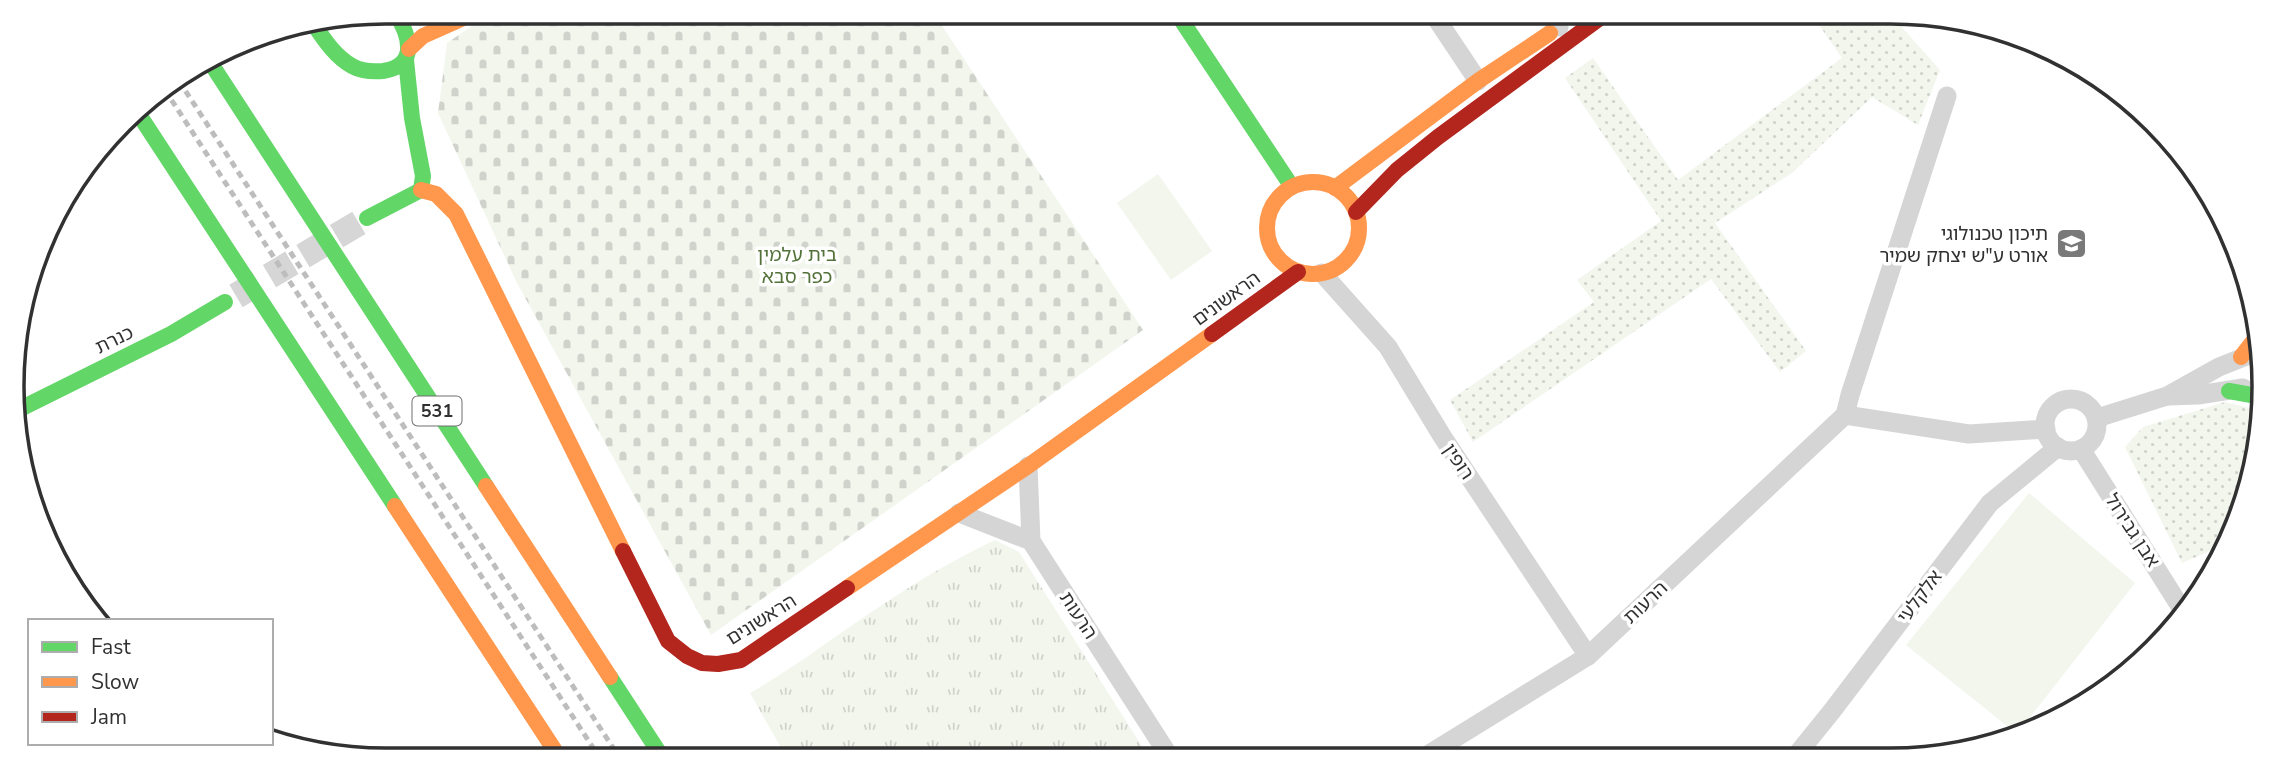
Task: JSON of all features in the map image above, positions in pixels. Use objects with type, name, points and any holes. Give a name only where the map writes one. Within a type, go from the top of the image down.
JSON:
[{"type":"main road","points":[[367,218],[421,190],[423,176],[412,118],[406,33],[402,24]]},
{"type":"main road","points":[[318,31],[346,64],[364,72],[377,72],[393,69],[424,34],[453,24]]},
{"type":"main road","points":[[1184,24],[1292,187]]},
{"type":"main road","points":[[1335,188],[1554,24]]},
{"type":"main road","points":[[1356,212],[1390,177],[1438,137],[1592,24]]},
{"type":"main road","points":[[219,66],[258,136]]},
{"type":"main road","name":"531","points":[[214,68],[659,749]]},
{"type":"main road","points":[[377,72],[394,88],[412,118]]},
{"type":"main road","points":[[143,119],[554,749]]},
{"type":"main road","points":[[1306,182],[1335,188],[1348,198],[1356,212],[1359,227],[1357,243],[1349,257],[1337,267],[1322,273],[1298,272],[1284,264],[1274,253],[1268,239],[1267,223],[1275,202],[1292,187],[1306,182]]},
{"type":"main road","name":"הראשונים","points":[[421,190],[436,194],[456,214],[668,641],[685,656],[709,666],[741,660],[1028,466],[1298,272]]},
{"type":"main road","name":"כנרת","points":[[25,407],[171,334],[225,302]]},
{"type":"main road","points":[[2229,391],[2252,395]]},
{"type":"main road","points":[[477,631],[542,749]]},
{"type":"street","points":[[1440,24],[1478,81]]},
{"type":"street","points":[[1947,96],[1845,415],[1969,434],[2046,429]]},
{"type":"street","name":"רופין","points":[[1322,273],[1388,347],[1442,436],[1588,656]]},
{"type":"street","points":[[2097,418],[2167,396],[2219,367],[2250,354]]},
{"type":"street","points":[[2167,396],[2198,396],[2252,386]]},
{"type":"street","points":[[2064,399],[2078,399],[2086,403],[2097,418],[2095,435],[2081,449],[2067,450],[2059,447],[2049,438],[2046,429],[2046,416],[2051,408],[2064,399]]},
{"type":"street","name":"הרעות","points":[[1437,749],[1588,656],[1845,415]]},
{"type":"street","name":"אלקלעי","points":[[1801,749],[1990,503],[2059,447]]},
{"type":"street","name":"אבן גבירול","points":[[2081,449],[2179,604]]},
{"type":"street","points":[[960,513],[1031,541],[1028,466]]},
{"type":"street","name":"הרעות","points":[[1031,541],[1165,749]]},
{"type":"green space","name":"בית עלמין כפר סבא","points":[[475,24],[941,24],[1143,330],[711,635],[517,283],[438,113],[447,43]]},
{"type":"green space","points":[[1818,24],[1899,24],[1940,70],[1918,125],[1872,97],[1792,173],[1715,223],[1806,351],[1780,372],[1711,279],[1473,442],[1450,400],[1594,302],[1577,280],[1661,221],[1565,78],[1593,58],[1678,180],[1842,58]]},
{"type":"green space","points":[[1158,174],[1212,251],[1171,280],[1117,203]]},
{"type":"green space","points":[[2225,402],[2251,409],[2245,457],[2224,525],[2213,550],[2182,563],[2125,447],[2143,427]]},
{"type":"green space","points":[[2029,493],[2135,583],[2027,721],[2009,728],[1906,645]]},
{"type":"green space","points":[[995,540],[1019,552],[1144,749],[782,749],[750,693],[950,563]]},
{"type":"tunnel","points":[[236,296],[367,218]]},
{"type":"railway","points":[[183,87],[614,749]]},
{"type":"railway","points":[[169,97],[594,749]]},
{"type":"traffic: fast","points":[[318,31],[331,48],[355,68],[383,71],[395,68],[407,56],[407,39],[401,24]]},
{"type":"traffic: fast","points":[[1184,24],[1292,187]]},
{"type":"traffic: fast","points":[[406,60],[412,118],[423,176],[421,190]]},
{"type":"traffic: fast","points":[[214,68],[486,486]]},
{"type":"traffic: fast","points":[[142,120],[395,506]]},
{"type":"traffic: fast","points":[[367,218],[421,190]]},
{"type":"traffic: fast","points":[[25,407],[171,334],[225,302]]},
{"type":"traffic: fast","points":[[2229,391],[2252,395]]},
{"type":"traffic: fast","points":[[610,677],[657,749]]},
{"type":"traffic: slow","points":[[409,49],[423,36],[450,24]]},
{"type":"traffic: slow","points":[[1335,188],[1478,81],[1550,33]]},
{"type":"traffic: slow","points":[[1313,182],[1331,186],[1345,196],[1355,210],[1359,228],[1355,246],[1345,260],[1331,270],[1313,274],[1295,270],[1281,260],[1271,246],[1267,228],[1271,210],[1281,196],[1295,186],[1313,182]]},
{"type":"traffic: slow","points":[[421,190],[436,194],[456,214],[623,551]]},
{"type":"traffic: slow","points":[[847,588],[1028,466],[1212,334]]},
{"type":"traffic: slow","points":[[2241,357],[2249,347]]},
{"type":"traffic: slow","points":[[486,486],[610,677]]},
{"type":"traffic: slow","points":[[395,506],[554,749]]},
{"type":"traffic: jam","points":[[1356,212],[1397,170],[1438,137],[1592,24]]},
{"type":"traffic: jam","points":[[1212,334],[1298,272]]},
{"type":"traffic: jam","points":[[623,551],[668,641],[687,656],[702,663],[718,664],[741,660],[847,588]]},
{"type":"place","name":"תיכון טכנולוגי אורט ע\"ש יצחק שמיר","points":[[2071,244]]}]
